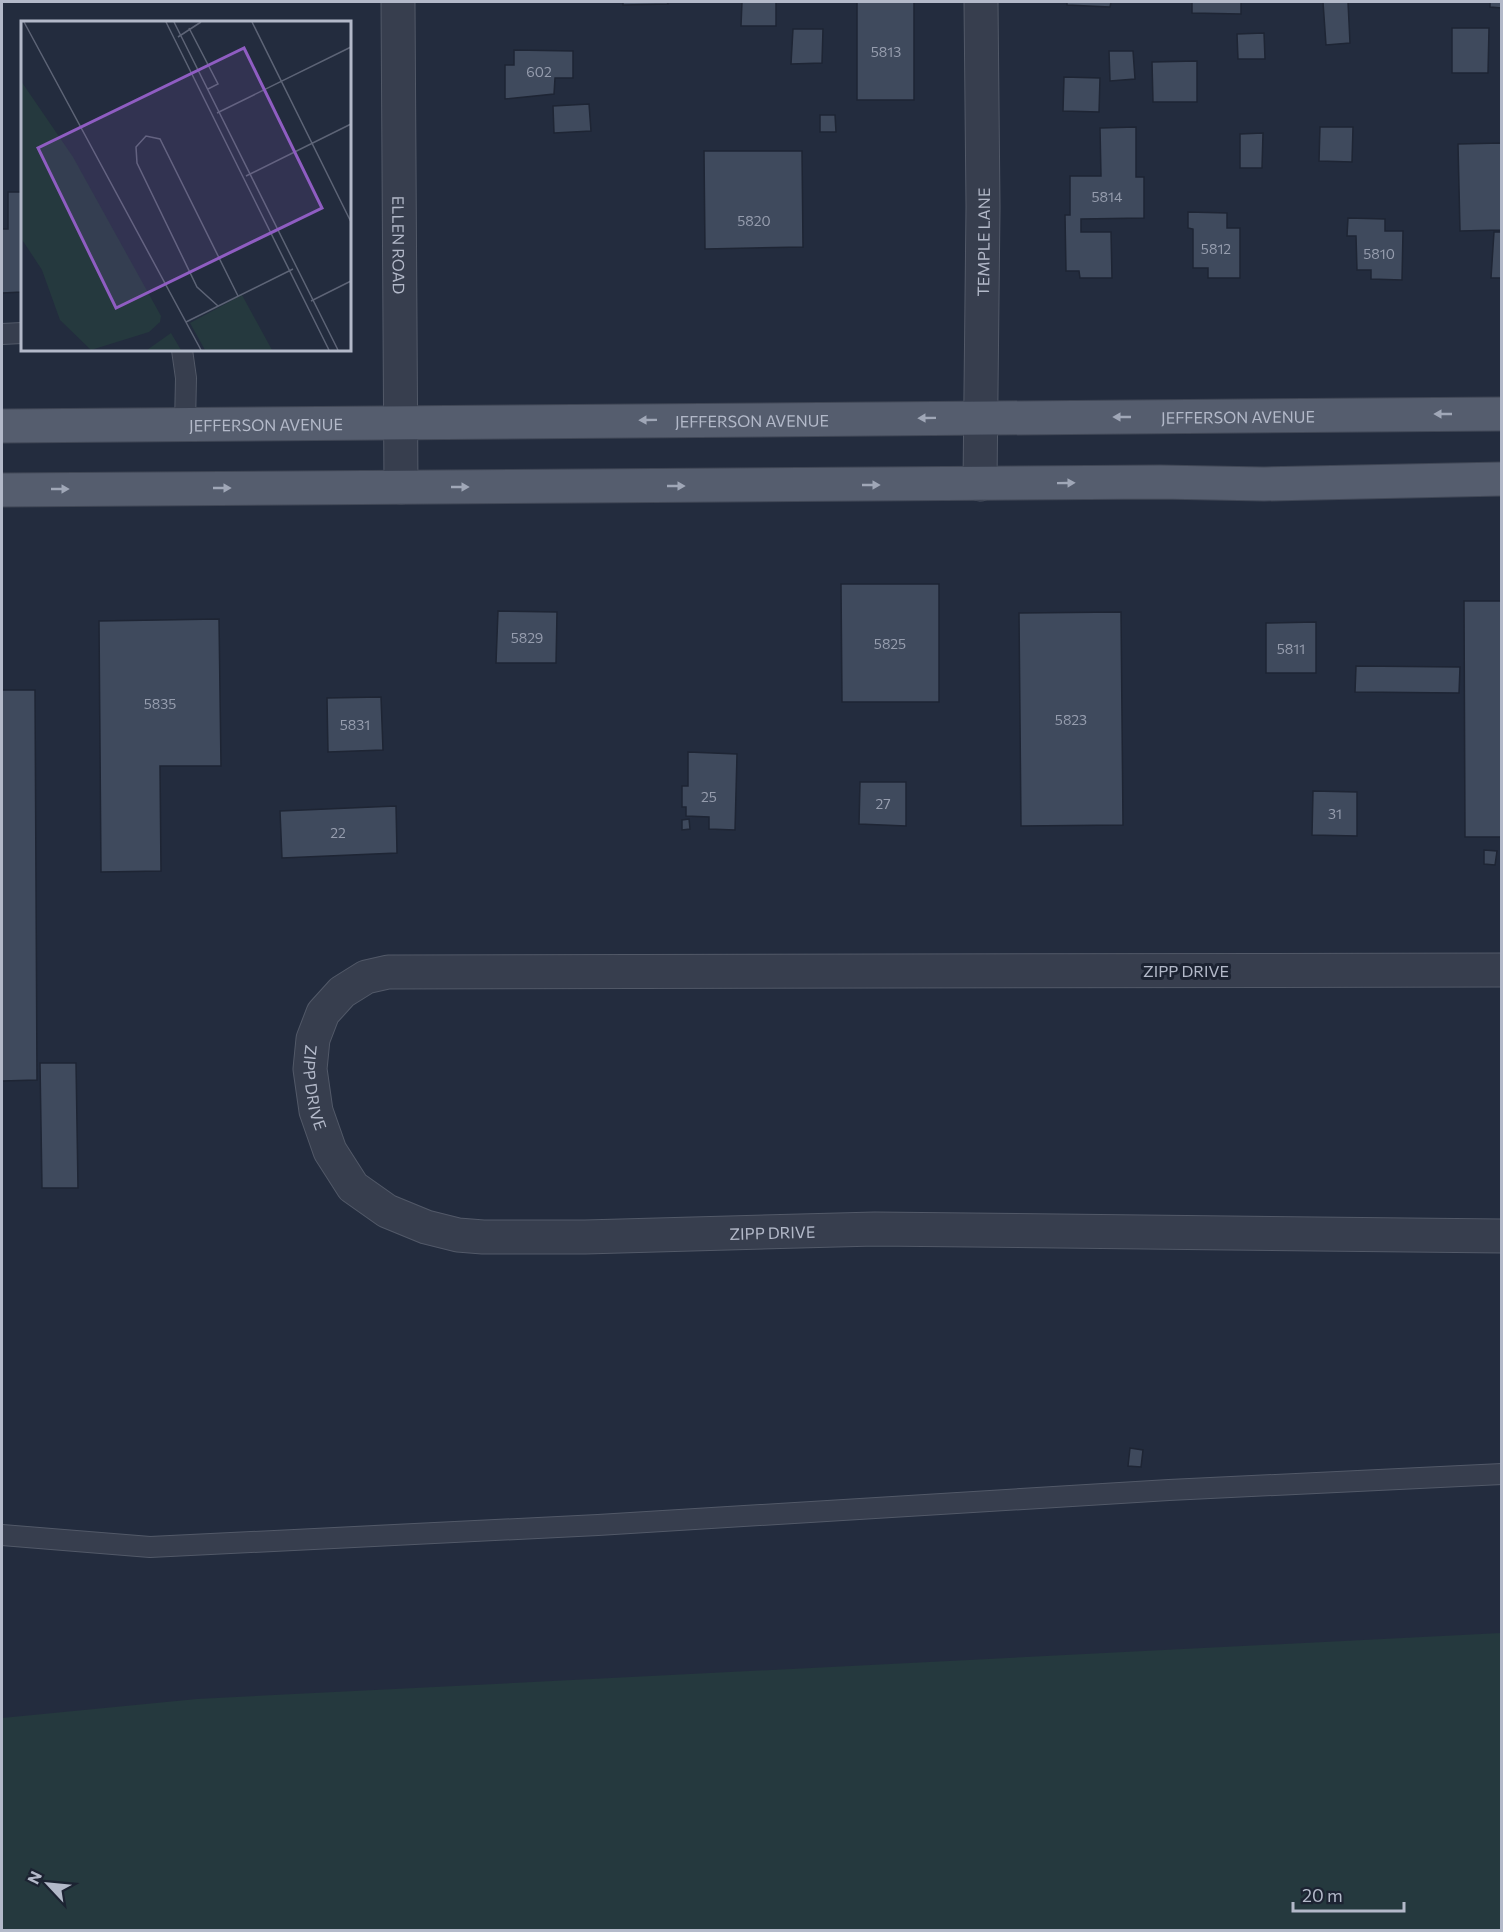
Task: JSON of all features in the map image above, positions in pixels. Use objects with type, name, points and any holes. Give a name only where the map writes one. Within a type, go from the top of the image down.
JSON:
[{"type":"main road","name":"JEFFERSON AVENUE","points":[[2,426],[1502,414]]},
{"type":"main road","points":[[2,490],[1160,482],[1264,484],[1502,479]]},
{"type":"street","name":"ELLEN ROAD","points":[[398,2],[401,487]]},
{"type":"street","name":"TEMPLE LANE","points":[[980,484],[981,2]]},
{"type":"street","name":"ZIPP DRIVE","points":[[1502,970],[388,972],[366,977],[342,992],[323,1013],[313,1038],[310,1069],[316,1111],[330,1151],[353,1187],[387,1211],[426,1227],[458,1235],[585,1237],[874,1229],[1502,1236]]},
{"type":"lane","points":[[2,334],[21,333]]},
{"type":"lane","points":[[182,351],[186,378],[185,424]]},
{"type":"lane","points":[[2,1535],[161,1546],[598,1525],[1169,1490],[1502,1474]]},
{"type":"green space","points":[[1501,1633],[1501,1930],[2,1930],[2,1718],[197,1699]]},
{"type":"building","points":[[623,2],[667,2],[668,4],[623,5]]},
{"type":"building","points":[[742,2],[776,2],[776,26],[741,26]]},
{"type":"building","points":[[857,2],[914,2],[914,100],[857,100]]},
{"type":"building","points":[[1067,2],[1111,2],[1110,7],[1067,5]]},
{"type":"building","points":[[1192,2],[1241,2],[1241,14],[1192,13]]},
{"type":"building","points":[[1323,2],[1348,2],[1350,43],[1326,45]]},
{"type":"building","points":[[1490,2],[1502,2],[1502,8],[1490,7]]},
{"type":"building","points":[[1452,28],[1489,28],[1488,73],[1452,73]]},
{"type":"building","points":[[793,29],[823,29],[822,63],[791,64]]},
{"type":"building","points":[[1264,33],[1265,59],[1238,59],[1237,34]]},
{"type":"building","points":[[514,50],[573,51],[573,78],[555,78],[554,94],[505,99],[505,65],[514,65]]},
{"type":"building","points":[[1109,51],[1133,51],[1135,79],[1110,81]]},
{"type":"building","points":[[1197,61],[1197,102],[1153,102],[1152,62]]},
{"type":"building","points":[[1064,77],[1100,78],[1099,112],[1063,111]]},
{"type":"building","points":[[589,104],[591,131],[554,133],[553,106]]},
{"type":"building","points":[[820,115],[835,115],[836,132],[820,132]]},
{"type":"building","points":[[1136,127],[1136,177],[1144,177],[1144,218],[1081,219],[1081,232],[1111,232],[1112,278],[1080,278],[1079,271],[1066,271],[1065,215],[1070,215],[1070,176],[1101,176],[1100,128]]},
{"type":"building","points":[[1320,127],[1353,127],[1352,162],[1319,161]]},
{"type":"building","points":[[1263,133],[1262,168],[1240,168],[1240,134]]},
{"type":"building","points":[[1502,143],[1502,230],[1460,231],[1458,144]]},
{"type":"building","points":[[704,151],[802,151],[803,247],[705,249]]},
{"type":"building","points":[[8,192],[21,192],[21,292],[2,293],[2,229],[8,229]]},
{"type":"building","points":[[1188,212],[1227,213],[1227,228],[1240,228],[1240,278],[1208,278],[1208,268],[1193,268],[1193,229],[1188,228]]},
{"type":"building","points":[[1348,218],[1385,219],[1385,231],[1403,231],[1402,280],[1371,279],[1371,270],[1357,270],[1356,236],[1347,236]]},
{"type":"building","points":[[1494,232],[1502,232],[1502,278],[1491,278]]},
{"type":"building","points":[[841,584],[939,584],[939,702],[842,702]]},
{"type":"building","points":[[1464,601],[1502,601],[1502,837],[1465,837]]},
{"type":"building","points":[[498,611],[557,612],[556,663],[496,663]]},
{"type":"building","points":[[1121,612],[1123,825],[1021,826],[1019,613]]},
{"type":"building","points":[[219,619],[221,766],[160,766],[161,871],[101,872],[99,621]]},
{"type":"building","points":[[1316,622],[1316,673],[1266,673],[1266,623]]},
{"type":"building","points":[[1356,666],[1460,667],[1459,693],[1355,692]]},
{"type":"building","points":[[2,690],[35,690],[37,1080],[2,1081]]},
{"type":"building","points":[[381,697],[383,750],[328,752],[327,698]]},
{"type":"building","points":[[688,752],[737,754],[735,830],[709,829],[709,817],[686,816],[686,807],[682,807],[682,786],[688,786]]},
{"type":"building","points":[[860,782],[906,782],[906,826],[859,824]]},
{"type":"building","points":[[1313,791],[1357,792],[1357,836],[1312,835]]},
{"type":"building","points":[[396,806],[397,853],[282,858],[280,811]]},
{"type":"building","points":[[689,819],[690,829],[682,830],[682,820]]},
{"type":"building","points":[[1484,850],[1497,851],[1495,865],[1484,864]]},
{"type":"building","points":[[40,1063],[76,1063],[78,1188],[42,1188]]},
{"type":"building","points":[[1130,1448],[1143,1450],[1141,1467],[1128,1466]]}]
